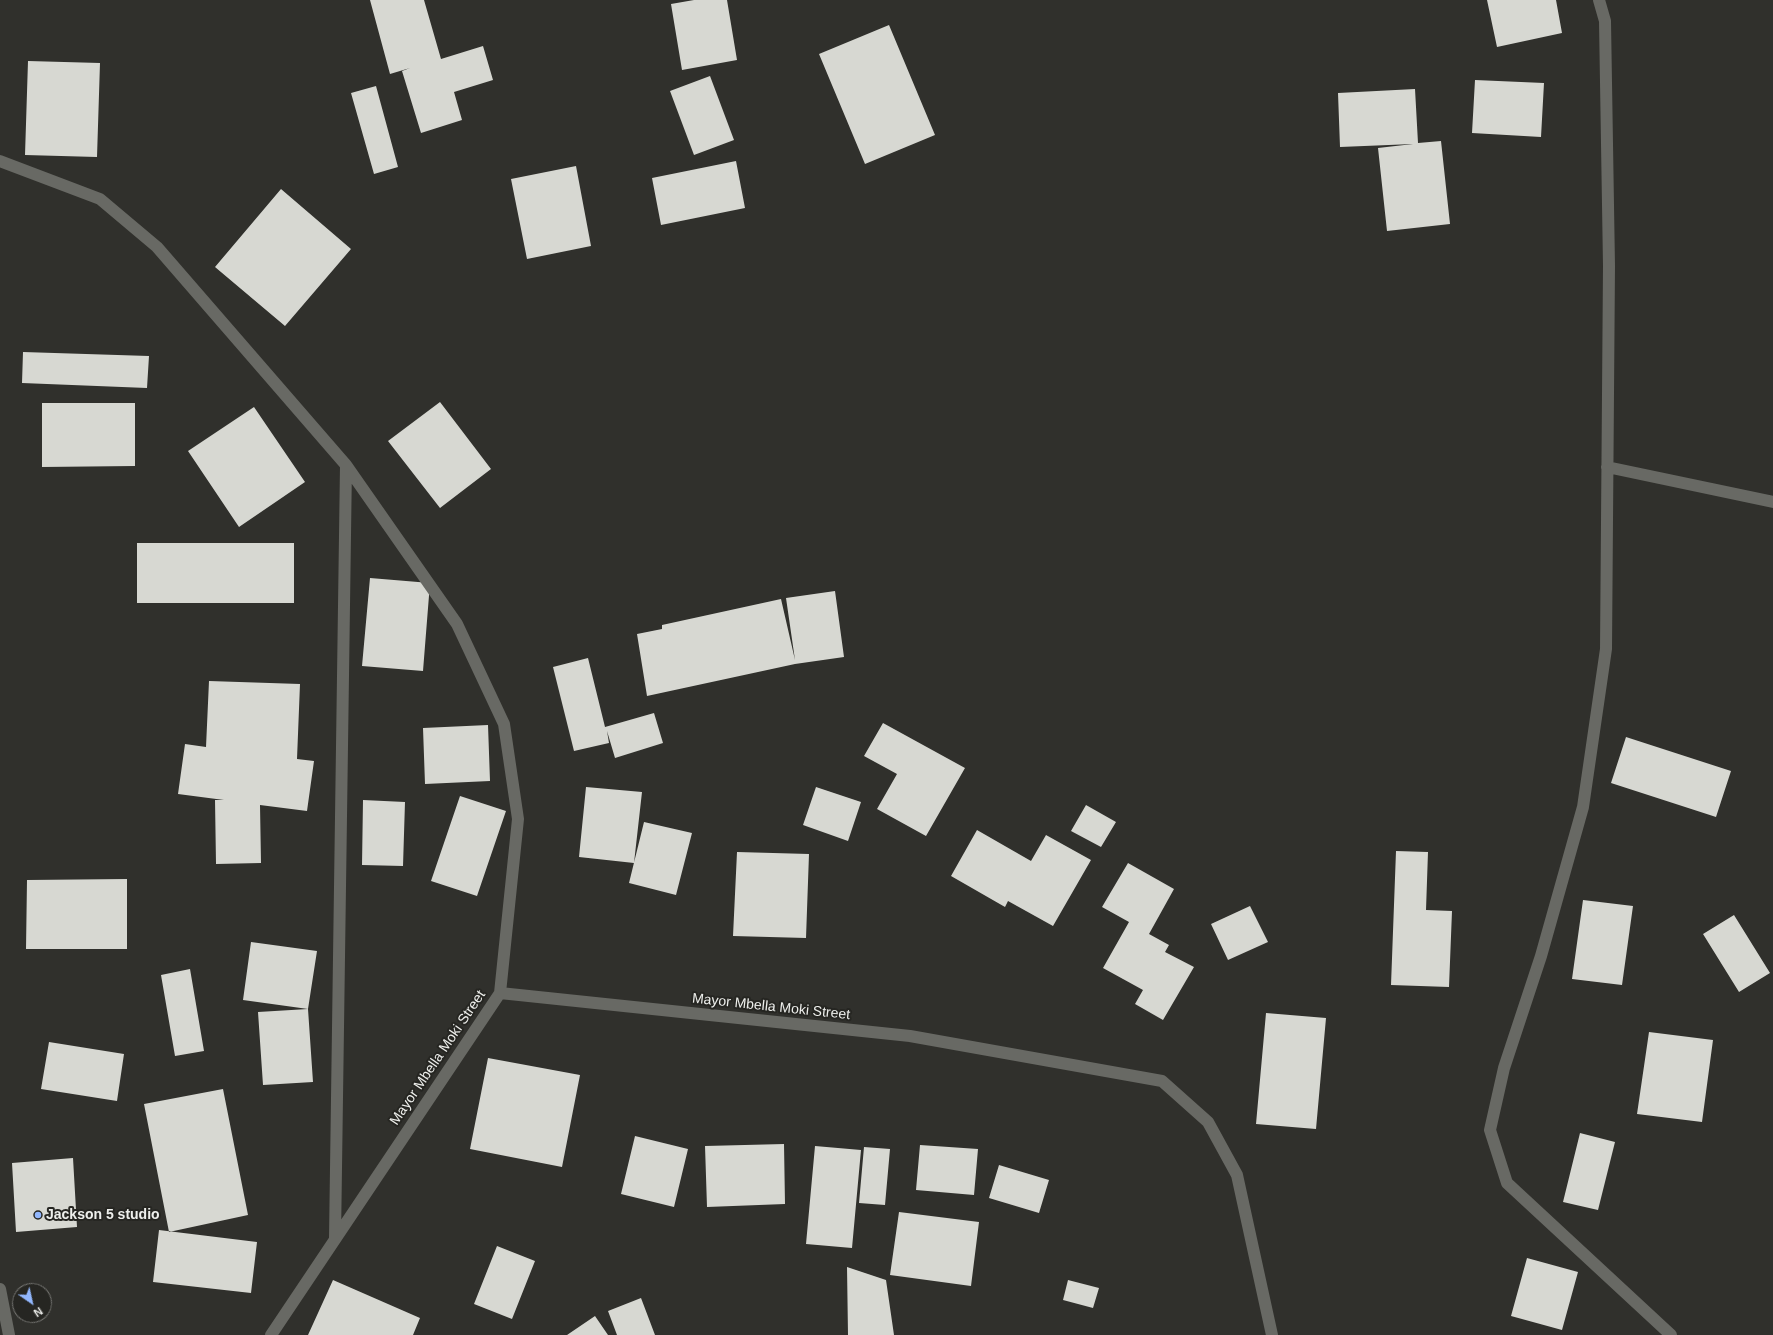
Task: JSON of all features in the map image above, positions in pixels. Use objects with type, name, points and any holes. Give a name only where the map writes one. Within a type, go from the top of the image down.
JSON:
[{"type":"street","points":[[1599,0],[1605,21],[1609,266],[1606,649],[1583,807],[1541,956],[1504,1068],[1490,1130],[1507,1183],[1671,1335]]},
{"type":"street","points":[[0,161],[100,199],[157,247],[346,465],[457,624],[504,724],[518,819],[500,993]]},
{"type":"street","points":[[335,1238],[346,465]]},
{"type":"street","points":[[1607,467],[1773,502]]},
{"type":"street","name":"Mayor Mbella Moki Street","points":[[271,1335],[500,993],[910,1036],[1162,1081],[1208,1122],[1237,1175],[1272,1335]]},
{"type":"street","points":[[0,1288],[9,1335]]},
{"type":"building","points":[[370,0],[424,0],[441,59],[483,46],[493,80],[454,92],[462,120],[421,133],[402,71],[410,68],[390,74]]},
{"type":"building","points":[[694,0],[727,0],[737,60],[682,70],[671,4]]},
{"type":"building","points":[[1487,0],[1556,0],[1562,33],[1497,47]]},
{"type":"building","points":[[889,25],[935,135],[865,164],[819,54]]},
{"type":"building","points":[[28,61],[100,63],[97,157],[25,155]]},
{"type":"building","points":[[710,76],[734,140],[694,155],[670,91]]},
{"type":"building","points":[[1475,80],[1544,83],[1541,137],[1472,133]]},
{"type":"building","points":[[376,86],[398,167],[374,174],[351,93]]},
{"type":"building","points":[[1415,89],[1418,143],[1441,141],[1450,224],[1387,231],[1378,148],[1413,144],[1340,147],[1338,93]]},
{"type":"building","points":[[736,161],[745,208],[661,225],[652,178]]},
{"type":"building","points":[[576,166],[591,246],[527,259],[511,179]]},
{"type":"building","points":[[281,189],[351,249],[285,326],[215,267]]},
{"type":"building","points":[[23,352],[149,356],[147,388],[22,383]]},
{"type":"building","points":[[440,402],[491,469],[440,508],[388,441]]},
{"type":"building","points":[[42,403],[135,403],[135,466],[42,467]]},
{"type":"building","points":[[254,407],[305,482],[239,527],[188,451]]},
{"type":"building","points":[[137,543],[294,543],[294,603],[137,603]]},
{"type":"building","points":[[370,578],[430,583],[423,671],[362,666]]},
{"type":"building","points":[[835,591],[844,657],[795,664],[647,696],[637,634],[662,629],[662,625],[781,599],[795,660],[786,598]]},
{"type":"building","points":[[588,658],[605,727],[654,713],[663,743],[615,758],[607,731],[609,743],[574,751],[553,667]]},
{"type":"building","points":[[209,681],[300,684],[297,759],[314,761],[307,811],[260,805],[261,863],[216,864],[215,800],[224,800],[178,794],[185,744],[206,747]]},
{"type":"building","points":[[883,723],[965,768],[926,836],[877,809],[897,774],[864,756]]},
{"type":"building","points":[[488,725],[490,781],[425,784],[423,728]]},
{"type":"building","points":[[1626,737],[1731,771],[1716,817],[1611,783]]},
{"type":"building","points":[[586,787],[642,792],[634,863],[579,857]]},
{"type":"building","points":[[816,787],[861,802],[848,841],[803,825]]},
{"type":"building","points":[[460,796],[506,811],[477,896],[431,881]]},
{"type":"building","points":[[363,800],[405,802],[403,866],[362,865]]},
{"type":"building","points":[[1086,805],[1116,822],[1101,847],[1071,831]]},
{"type":"building","points":[[644,822],[692,833],[676,895],[629,883]]},
{"type":"building","points":[[977,830],[1031,861],[1046,835],[1091,860],[1053,926],[1008,901],[1005,907],[951,876]]},
{"type":"building","points":[[1396,851],[1428,852],[1426,910],[1452,911],[1449,987],[1391,985]]},
{"type":"building","points":[[737,852],[809,854],[806,938],[733,936]]},
{"type":"building","points":[[1128,863],[1174,889],[1149,934],[1169,945],[1165,952],[1194,967],[1163,1020],[1135,1004],[1143,990],[1103,968],[1129,922],[1102,907]]},
{"type":"building","points":[[127,879],[127,949],[26,949],[27,880]]},
{"type":"building","points":[[1583,900],[1633,906],[1622,985],[1572,979]]},
{"type":"building","points":[[1250,906],[1268,942],[1228,960],[1211,924]]},
{"type":"building","points":[[1734,915],[1770,973],[1739,992],[1703,934]]},
{"type":"building","points":[[251,942],[317,951],[308,1009],[243,1000]]},
{"type":"building","points":[[190,969],[204,1051],[175,1056],[161,975]]},
{"type":"building","points":[[308,1009],[313,1082],[263,1085],[258,1012]]},
{"type":"building","points":[[1266,1013],[1326,1018],[1316,1129],[1256,1124]]},
{"type":"building","points":[[1649,1032],[1713,1040],[1702,1122],[1637,1114]]},
{"type":"building","points":[[49,1042],[124,1054],[117,1101],[41,1089]]},
{"type":"building","points":[[488,1058],[580,1075],[562,1167],[470,1149]]},
{"type":"building","points":[[223,1089],[248,1215],[169,1232],[144,1104]]},
{"type":"building","points":[[1580,1133],[1615,1142],[1598,1210],[1563,1202]]},
{"type":"building","points":[[635,1136],[688,1149],[674,1207],[621,1194]]},
{"type":"building","points":[[784,1144],[785,1204],[707,1207],[705,1146]]},
{"type":"building","points":[[920,1145],[978,1149],[974,1195],[916,1190]]},
{"type":"building","points":[[815,1146],[861,1150],[852,1248],[806,1244]]},
{"type":"building","points":[[864,1147],[890,1149],[885,1205],[859,1203]]},
{"type":"building","points":[[73,1158],[77,1227],[16,1232],[12,1163]]},
{"type":"building","points":[[999,1165],[1049,1180],[1039,1213],[989,1198]]},
{"type":"building","points":[[899,1212],[979,1222],[971,1286],[890,1275]]},
{"type":"building","points":[[159,1230],[257,1242],[251,1293],[153,1282]]},
{"type":"building","points":[[497,1246],[535,1261],[512,1319],[474,1304]]},
{"type":"building","points":[[1527,1258],[1578,1272],[1562,1330],[1511,1316]]},
{"type":"building","points":[[847,1267],[886,1280],[894,1335],[848,1335]]},
{"type":"building","points":[[333,1280],[420,1318],[413,1335],[308,1335]]},
{"type":"building","points":[[1068,1280],[1099,1288],[1093,1308],[1063,1300]]},
{"type":"building","points":[[641,1298],[655,1335],[617,1335],[608,1311]]},
{"type":"building","points":[[595,1316],[608,1335],[567,1335]]},
{"type":"place","name":"Jackson 5 studio","points":[[38,1215]]}]
